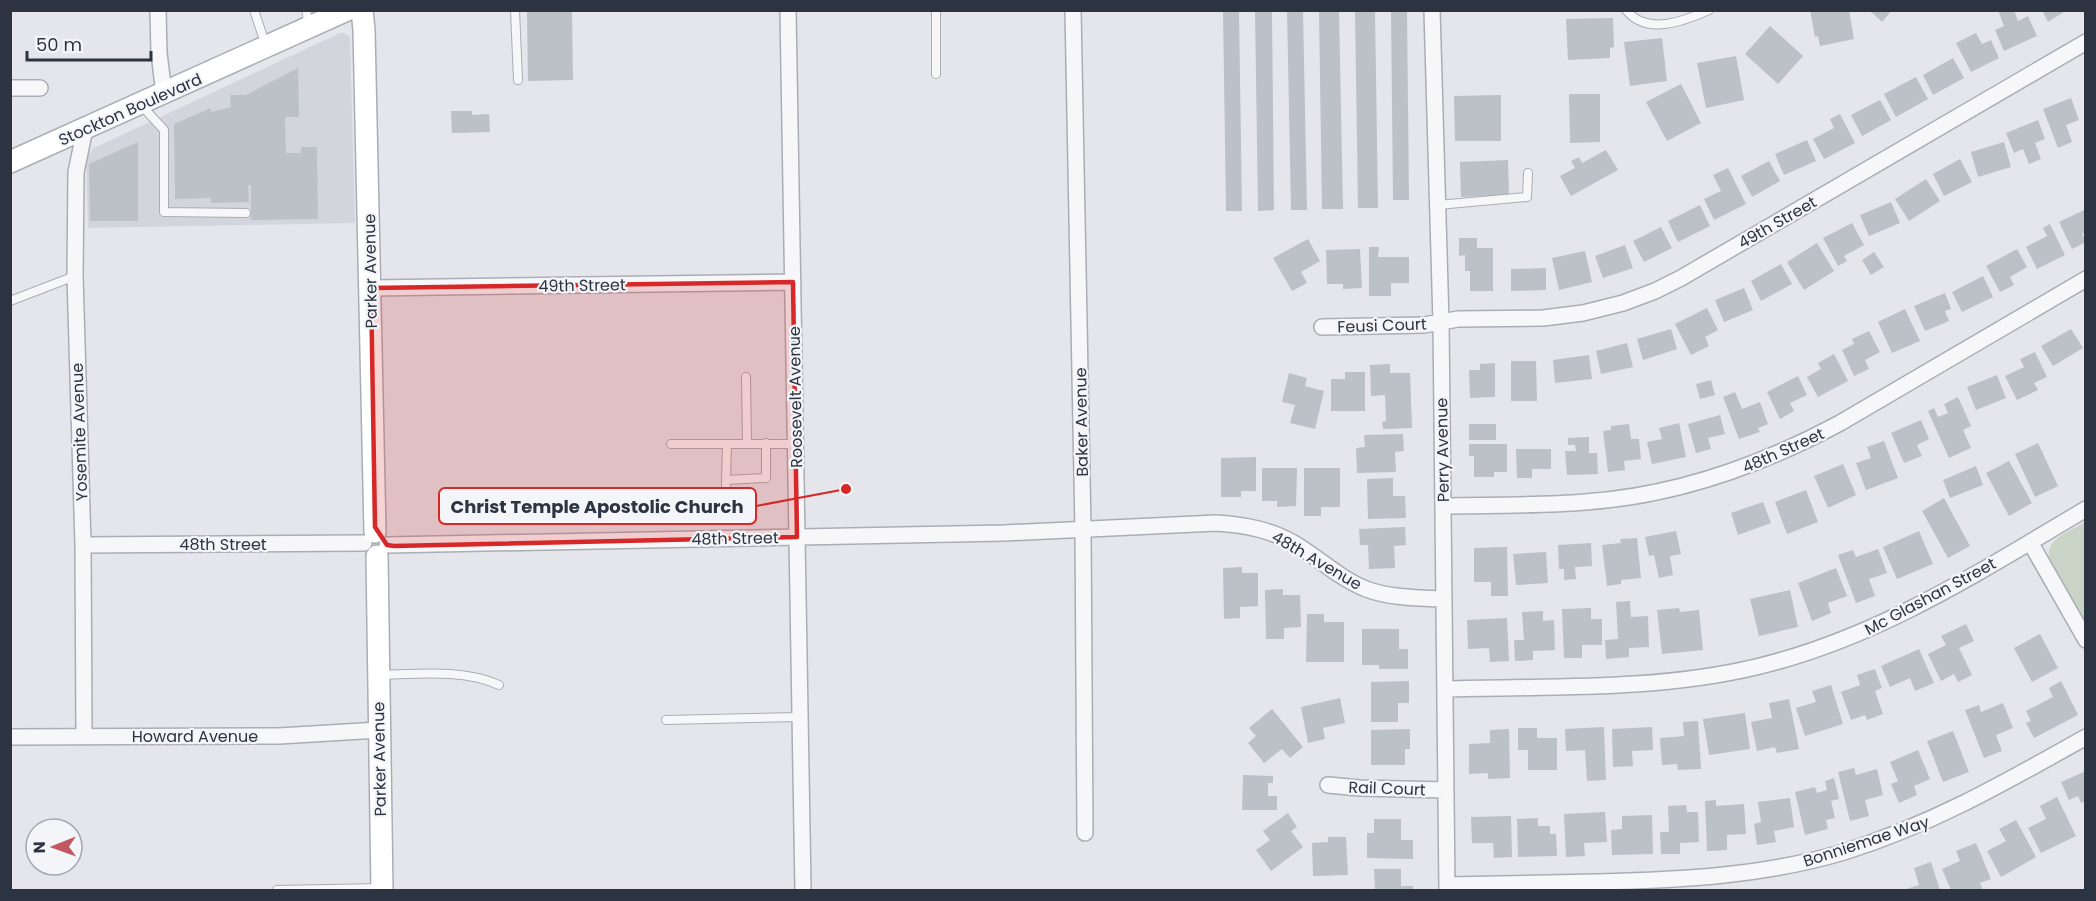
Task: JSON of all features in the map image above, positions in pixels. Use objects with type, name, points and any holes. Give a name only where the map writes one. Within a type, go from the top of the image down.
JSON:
[{"type":"street","points":[[158,10],[159,53],[164,94]]},
{"type":"street","name":"Stockton Boulevard","points":[[10,162],[267,48],[308,20],[347,10]]},
{"type":"street","name":"Parker Avenue","points":[[362,10],[371,288],[382,889]]},
{"type":"street","name":"Roosevelt Avenue","points":[[788,10],[803,891]]},
{"type":"street","name":"Baker Avenue","points":[[1073,10],[1083,529],[1085,833]]},
{"type":"street","name":"Perry Avenue","points":[[1432,10],[1441,322],[1447,888]]},
{"type":"street","name":"49th Street","points":[[1441,322],[1458,319],[1543,318],[1583,313],[1623,303],[1655,291],[1682,278],[2085,42]]},
{"type":"street","points":[[10,88],[40,88]]},
{"type":"street","name":"Yosemite Avenue","points":[[84,736],[83,545],[75,276],[75,172],[85,129]]},
{"type":"street","name":"48th Street","points":[[1443,506],[1585,502],[1636,496],[1717,478],[1803,443],[1840,423],[2085,279]]},
{"type":"street","name":"49th Street","points":[[371,288],[793,282]]},
{"type":"street","name":"Feusi Court","points":[[1322,327],[1424,325],[1441,322]]},
{"type":"street","name":"Mc Glashan Street","points":[[1445,689],[1649,684],[1756,667],[1848,639],[1902,615],[2085,509]]},
{"type":"street","name":"48th Avenue","points":[[1083,529],[1216,523],[1240,525],[1264,530],[1286,539],[1349,581],[1368,590],[1391,595],[1444,599]]},
{"type":"street","name":"48th Street","points":[[83,545],[375,544],[1004,533],[1083,529]]},
{"type":"street","points":[[2030,542],[2085,640]]},
{"type":"street","name":"Howard Avenue","points":[[10,737],[279,736],[379,730]]},
{"type":"street","name":"Bonniemae Way","points":[[1447,888],[1681,880],[1744,873],[1794,864],[1843,852],[1938,817],[1999,786],[2085,737]]},
{"type":"street","name":"Rail Court","points":[[1328,785],[1446,790]]},
{"type":"lane","points":[[254,10],[267,48]]},
{"type":"lane","points":[[515,10],[518,80]]},
{"type":"lane","points":[[936,10],[936,74]]},
{"type":"lane","points":[[1626,10],[1630,15],[1652,25],[1683,21],[1709,10]]},
{"type":"lane","points":[[140,104],[164,130],[164,212],[246,213]]},
{"type":"lane","points":[[1438,205],[1527,197],[1528,173]]},
{"type":"lane","points":[[10,302],[75,276]]},
{"type":"lane","points":[[746,377],[747,444]]},
{"type":"lane","points":[[726,480],[766,478],[766,443]]},
{"type":"lane","points":[[671,444],[795,444]]},
{"type":"lane","points":[[631,495],[726,494],[727,444]]},
{"type":"lane","points":[[378,675],[466,675],[483,678],[499,685]]},
{"type":"lane","points":[[666,720],[800,717]]},
{"type":"lane","points":[[277,891],[382,889]]},
{"type":"highlighted area","points":[[793,282],[797,537],[394,546],[387,545],[375,527],[371,288]]},
{"type":"shaded area","points":[[340,33],[350,37],[355,223],[88,228],[86,161],[94,148]]},
{"type":"green space","points":[[2085,522],[2085,623],[2050,562],[2049,554],[2050,547],[2059,537]]},
{"type":"building","points":[[527,10],[572,10],[573,80],[528,81]]},
{"type":"building","points":[[1223,10],[1239,10],[1242,211],[1226,211]]},
{"type":"building","points":[[1255,10],[1272,10],[1274,210],[1258,211]]},
{"type":"building","points":[[1287,10],[1303,10],[1307,210],[1291,210]]},
{"type":"building","points":[[1319,10],[1339,10],[1343,209],[1322,209]]},
{"type":"building","points":[[1355,10],[1375,10],[1378,208],[1358,208]]},
{"type":"building","points":[[1391,10],[1407,10],[1409,200],[1393,200]]},
{"type":"building","points":[[1810,10],[1849,10],[1854,39],[1820,46],[1818,36],[1815,37]]},
{"type":"building","points":[[1869,10],[1892,10],[1882,22]]},
{"type":"building","points":[[1998,10],[2014,10],[2018,21],[2028,16],[2037,36],[2004,51],[1995,30],[2004,26]]},
{"type":"building","points":[[2042,10],[2067,10],[2048,22]]},
{"type":"building","points":[[1613,18],[1614,47],[1610,48],[1610,58],[1568,60],[1566,19]]},
{"type":"building","points":[[1770,26],[1803,56],[1778,84],[1745,54]]},
{"type":"building","points":[[1976,33],[1982,44],[1991,40],[1999,58],[1971,72],[1956,43]]},
{"type":"building","points":[[1662,38],[1667,81],[1630,86],[1624,42]]},
{"type":"building","points":[[1736,56],[1744,100],[1706,108],[1697,63]]},
{"type":"building","points":[[1953,58],[1964,78],[1933,95],[1923,75]]},
{"type":"building","points":[[298,68],[299,117],[285,117],[286,153],[301,153],[301,147],[317,147],[318,219],[251,220],[251,185],[248,185],[249,202],[211,203],[211,198],[175,199],[174,124],[211,108],[211,112],[231,107],[230,95],[246,95]]},
{"type":"building","points":[[1916,77],[1928,99],[1896,117],[1884,94]]},
{"type":"building","points":[[1681,84],[1701,123],[1667,141],[1646,102]]},
{"type":"building","points":[[1569,94],[1600,94],[1600,142],[1570,143]]},
{"type":"building","points":[[1501,95],[1501,141],[1455,141],[1454,96]]},
{"type":"building","points":[[2071,98],[2079,120],[2066,125],[2072,142],[2058,148],[2043,109]]},
{"type":"building","points":[[1880,100],[1891,120],[1862,136],[1851,115]]},
{"type":"building","points":[[451,111],[472,111],[472,115],[489,114],[490,132],[452,133]]},
{"type":"building","points":[[1840,114],[1855,143],[1824,159],[1813,139],[1834,128],[1830,119]]},
{"type":"building","points":[[2038,120],[2045,139],[2035,143],[2041,159],[2029,164],[2023,149],[2014,153],[2006,133]]},
{"type":"building","points":[[1807,140],[1816,161],[1784,175],[1775,154]]},
{"type":"building","points":[[138,142],[138,221],[90,221],[89,164]]},
{"type":"building","points":[[2004,142],[2011,167],[1978,177],[1971,152]]},
{"type":"building","points":[[1606,150],[1618,170],[1571,196],[1560,176],[1575,168],[1571,161],[1579,157],[1582,163]]},
{"type":"building","points":[[1960,159],[1972,182],[1944,196],[1933,174]]},
{"type":"building","points":[[1508,160],[1509,195],[1461,197],[1460,162]]},
{"type":"building","points":[[1769,161],[1780,181],[1752,197],[1741,176]]},
{"type":"building","points":[[1728,168],[1746,204],[1714,220],[1704,199],[1721,191],[1713,175]]},
{"type":"building","points":[[1926,179],[1940,201],[1909,221],[1895,199]]},
{"type":"building","points":[[1891,202],[1900,223],[1869,236],[1860,215]]},
{"type":"building","points":[[1700,205],[1710,226],[1678,242],[1668,221]]},
{"type":"building","points":[[2086,209],[2086,232],[2082,234],[2086,242],[2072,249],[2059,222]]},
{"type":"building","points":[[1852,223],[1864,245],[1844,256],[1847,261],[1838,266],[1823,238]]},
{"type":"building","points":[[2050,224],[2065,255],[2037,269],[2026,247],[2047,236],[2043,228]]},
{"type":"building","points":[[1661,227],[1672,248],[1644,262],[1633,241]]},
{"type":"building","points":[[1459,238],[1477,238],[1477,248],[1493,248],[1493,291],[1470,291],[1470,271],[1465,271],[1465,255],[1459,256]]},
{"type":"building","points":[[1308,239],[1320,261],[1301,272],[1307,283],[1292,291],[1273,258]]},
{"type":"building","points":[[1817,243],[1834,271],[1804,290],[1787,262]]},
{"type":"building","points":[[1625,245],[1633,268],[1603,278],[1595,256]]},
{"type":"building","points":[[1369,247],[1379,247],[1378,257],[1409,257],[1409,283],[1391,283],[1391,296],[1369,296]]},
{"type":"building","points":[[1360,249],[1362,288],[1343,289],[1343,284],[1327,284],[1326,250]]},
{"type":"building","points":[[2017,249],[2027,267],[2010,277],[2014,285],[2000,292],[1986,266]]},
{"type":"building","points":[[1585,251],[1592,282],[1559,290],[1552,258]]},
{"type":"building","points":[[1874,252],[1884,267],[1871,275],[1862,260]]},
{"type":"building","points":[[1781,264],[1792,284],[1761,301],[1751,281]]},
{"type":"building","points":[[1546,268],[1546,290],[1511,291],[1511,269]]},
{"type":"building","points":[[1983,276],[1993,297],[1962,312],[1952,292]]},
{"type":"building","points":[[1744,288],[1753,310],[1724,322],[1715,300]]},
{"type":"building","points":[[1945,293],[1951,309],[1945,311],[1949,321],[1925,331],[1914,306]]},
{"type":"building","points":[[1707,308],[1718,330],[1705,337],[1709,346],[1691,355],[1675,324]]},
{"type":"building","points":[[1905,309],[1920,341],[1892,353],[1878,322]]},
{"type":"building","points":[[1671,329],[1677,349],[1643,360],[1637,339]]},
{"type":"building","points":[[2071,329],[2083,348],[2053,366],[2041,346]]},
{"type":"building","points":[[1869,331],[1880,352],[1865,360],[1869,369],[1854,376],[1842,350],[1854,344],[1852,339]]},
{"type":"building","points":[[1627,343],[1633,367],[1601,374],[1596,351]]},
{"type":"building","points":[[2035,352],[2047,377],[2034,383],[2038,390],[2017,400],[2005,376],[2024,367],[2020,359]]},
{"type":"building","points":[[1834,354],[1848,381],[1818,397],[1807,377],[1821,369],[1818,363]]},
{"type":"building","points":[[1589,355],[1592,379],[1555,383],[1553,360]]},
{"type":"building","points":[[1511,361],[1536,361],[1537,401],[1511,401]]},
{"type":"building","points":[[1495,363],[1495,397],[1470,398],[1469,370],[1480,370],[1480,364]]},
{"type":"building","points":[[1390,364],[1390,373],[1410,373],[1412,428],[1383,429],[1382,422],[1386,421],[1385,395],[1371,396],[1370,365]]},
{"type":"building","points":[[1345,372],[1365,372],[1365,411],[1331,411],[1331,379],[1345,379]]},
{"type":"building","points":[[1289,373],[1307,378],[1305,386],[1324,391],[1315,429],[1290,423],[1295,405],[1282,402]]},
{"type":"building","points":[[1997,375],[2006,398],[1976,410],[1967,387]]},
{"type":"building","points":[[1798,376],[1807,395],[1790,403],[1794,411],[1780,419],[1767,392]]},
{"type":"building","points":[[1711,380],[1715,395],[1700,399],[1696,384]]},
{"type":"building","points":[[1735,392],[1742,409],[1760,402],[1768,424],[1758,428],[1760,432],[1739,439],[1723,397]]},
{"type":"building","points":[[1958,397],[1971,426],[1963,430],[1971,448],[1949,458],[1928,411],[1934,408],[1938,417],[1948,413],[1944,404]]},
{"type":"building","points":[[1720,415],[1725,434],[1708,438],[1711,449],[1696,453],[1688,424]]},
{"type":"building","points":[[1921,420],[1929,439],[1917,445],[1922,456],[1904,463],[1891,433]]},
{"type":"building","points":[[1679,423],[1686,457],[1652,464],[1647,442],[1662,439],[1659,428]]},
{"type":"building","points":[[1469,424],[1496,424],[1496,440],[1469,440]]},
{"type":"building","points":[[1629,424],[1631,439],[1639,439],[1641,459],[1624,461],[1625,470],[1608,472],[1603,431],[1611,430],[1611,426]]},
{"type":"building","points":[[1403,434],[1404,451],[1395,452],[1396,472],[1357,473],[1356,448],[1365,447],[1364,435]]},
{"type":"building","points":[[1589,437],[1589,453],[1597,453],[1598,474],[1567,475],[1565,451],[1576,451],[1575,445],[1568,445],[1568,438]]},
{"type":"building","points":[[1884,441],[1898,478],[1866,490],[1856,463],[1871,458],[1867,447]]},
{"type":"building","points":[[2038,443],[2058,486],[2035,497],[2015,454]]},
{"type":"building","points":[[1469,444],[1507,444],[1507,472],[1494,472],[1494,477],[1474,477],[1474,456],[1469,456]]},
{"type":"building","points":[[1516,449],[1551,449],[1551,469],[1532,469],[1532,478],[1517,478]]},
{"type":"building","points":[[1256,457],[1256,491],[1241,491],[1241,497],[1221,497],[1221,458]]},
{"type":"building","points":[[2009,461],[2032,503],[2009,516],[1986,473]]},
{"type":"building","points":[[1843,464],[1856,495],[1828,508],[1814,476]]},
{"type":"building","points":[[1976,466],[1983,485],[1950,498],[1943,480]]},
{"type":"building","points":[[1262,468],[1297,468],[1296,506],[1277,507],[1277,501],[1262,501]]},
{"type":"building","points":[[1304,468],[1340,468],[1340,507],[1321,507],[1321,516],[1304,516]]},
{"type":"building","points":[[1393,478],[1393,496],[1405,496],[1406,518],[1368,519],[1367,479]]},
{"type":"building","points":[[1806,490],[1818,522],[1787,534],[1775,502]]},
{"type":"building","points":[[1944,498],[1970,546],[1948,558],[1922,511]]},
{"type":"building","points":[[1763,502],[1771,523],[1738,535],[1731,513]]},
{"type":"building","points":[[1405,527],[1406,545],[1394,546],[1395,568],[1369,569],[1368,545],[1360,545],[1359,529]]},
{"type":"building","points":[[1676,531],[1681,554],[1670,556],[1673,575],[1659,578],[1654,555],[1649,556],[1645,537]]},
{"type":"building","points":[[1919,531],[1933,564],[1897,579],[1883,547]]},
{"type":"building","points":[[1637,538],[1641,578],[1621,580],[1621,584],[1607,586],[1602,545],[1621,543],[1620,539]]},
{"type":"building","points":[[1591,543],[1592,566],[1575,567],[1576,579],[1564,580],[1564,569],[1559,569],[1558,545]]},
{"type":"building","points":[[1507,547],[1508,596],[1491,596],[1491,582],[1474,582],[1474,548]]},
{"type":"building","points":[[1878,549],[1887,573],[1869,579],[1875,596],[1856,603],[1838,555],[1853,550],[1856,557]]},
{"type":"building","points":[[1546,552],[1548,583],[1516,585],[1513,554]]},
{"type":"building","points":[[1242,567],[1242,573],[1258,573],[1258,606],[1240,607],[1240,618],[1224,619],[1223,568]]},
{"type":"building","points":[[1836,568],[1847,596],[1828,603],[1831,613],[1812,621],[1798,583]]},
{"type":"building","points":[[1283,589],[1283,595],[1300,595],[1301,627],[1284,628],[1284,639],[1266,639],[1265,590]]},
{"type":"building","points":[[1790,590],[1798,627],[1759,636],[1750,599]]},
{"type":"building","points":[[1630,601],[1631,617],[1648,616],[1649,647],[1629,648],[1629,657],[1606,659],[1605,640],[1618,639],[1616,602]]},
{"type":"building","points":[[1591,608],[1591,619],[1602,619],[1602,645],[1582,645],[1582,658],[1564,658],[1562,609]]},
{"type":"building","points":[[1679,608],[1680,612],[1699,610],[1703,650],[1662,654],[1657,610]]},
{"type":"building","points":[[1543,611],[1543,621],[1554,620],[1555,650],[1533,651],[1533,660],[1515,661],[1514,640],[1524,640],[1522,612]]},
{"type":"building","points":[[1307,614],[1324,614],[1324,622],[1344,622],[1344,662],[1306,662]]},
{"type":"building","points":[[1507,618],[1509,661],[1490,662],[1489,648],[1468,649],[1467,620]]},
{"type":"building","points":[[1966,624],[1974,641],[1959,648],[1972,675],[1958,682],[1954,674],[1941,681],[1928,654],[1946,645],[1941,636]]},
{"type":"building","points":[[1362,629],[1399,629],[1399,649],[1408,649],[1408,669],[1379,669],[1379,665],[1362,665]]},
{"type":"building","points":[[2040,634],[2058,668],[2032,682],[2014,648]]},
{"type":"building","points":[[1919,649],[1934,683],[1915,691],[1910,678],[1890,687],[1881,666]]},
{"type":"building","points":[[1875,669],[1882,688],[1875,691],[1883,714],[1867,720],[1865,715],[1851,720],[1841,692],[1860,685],[1857,675]]},
{"type":"building","points":[[1409,681],[1409,703],[1398,703],[1398,722],[1371,722],[1371,682]]},
{"type":"building","points":[[2061,681],[2078,715],[2034,738],[2026,723],[2031,721],[2026,711],[2053,697],[2049,688]]},
{"type":"building","points":[[1831,685],[1843,724],[1805,736],[1796,708],[1816,702],[1812,691]]},
{"type":"building","points":[[1340,698],[1345,723],[1323,728],[1325,739],[1308,743],[1301,707]]},
{"type":"building","points":[[1789,699],[1799,749],[1777,753],[1775,747],[1757,751],[1751,722],[1772,718],[1769,703]]},
{"type":"building","points":[[2003,703],[2013,728],[1996,735],[2002,751],[1984,758],[1965,710],[1979,705],[1981,712]]},
{"type":"building","points":[[1272,709],[1303,747],[1290,758],[1282,749],[1264,763],[1248,743],[1256,736],[1249,728]]},
{"type":"building","points":[[1745,713],[1750,749],[1709,755],[1703,719]]},
{"type":"building","points":[[1698,721],[1701,769],[1678,770],[1677,764],[1662,765],[1660,738],[1684,736],[1683,722]]},
{"type":"building","points":[[1604,727],[1606,780],[1587,781],[1585,750],[1566,751],[1565,729]]},
{"type":"building","points":[[1652,727],[1653,750],[1632,751],[1633,766],[1613,767],[1612,729]]},
{"type":"building","points":[[1518,728],[1537,728],[1537,738],[1557,738],[1557,770],[1528,770],[1528,750],[1518,750]]},
{"type":"building","points":[[1410,729],[1410,749],[1405,749],[1405,765],[1371,765],[1371,730]]},
{"type":"building","points":[[1509,729],[1510,778],[1488,779],[1488,773],[1469,774],[1469,744],[1490,743],[1490,730]]},
{"type":"building","points":[[1953,731],[1969,772],[1943,782],[1927,741]]},
{"type":"building","points":[[1918,750],[1930,779],[1914,786],[1917,795],[1899,803],[1891,784],[1898,781],[1890,762]]},
{"type":"building","points":[[1854,768],[1856,775],[1877,769],[1883,795],[1865,800],[1869,816],[1850,821],[1838,772]]},
{"type":"building","points":[[2086,771],[2086,801],[2081,803],[2078,796],[2069,800],[2061,782]]},
{"type":"building","points":[[1243,775],[1273,776],[1273,783],[1268,783],[1268,796],[1277,796],[1277,810],[1242,810]]},
{"type":"building","points":[[1834,778],[1839,799],[1831,801],[1835,818],[1826,820],[1828,829],[1805,835],[1795,792],[1815,787],[1817,793],[1827,790],[1825,781]]},
{"type":"building","points":[[2057,797],[2076,836],[2041,853],[2028,828],[2046,819],[2040,806]]},
{"type":"building","points":[[1790,798],[1794,827],[1774,831],[1776,842],[1757,845],[1754,824],[1761,822],[1758,802]]},
{"type":"building","points":[[1716,800],[1716,806],[1744,804],[1746,834],[1727,835],[1727,850],[1707,851],[1705,801]]},
{"type":"building","points":[[1686,805],[1687,812],[1698,812],[1699,842],[1680,843],[1680,854],[1661,854],[1660,832],[1669,832],[1668,806]]},
{"type":"building","points":[[1605,812],[1607,842],[1584,843],[1585,856],[1566,857],[1564,814]]},
{"type":"building","points":[[1288,813],[1297,827],[1291,831],[1303,847],[1271,871],[1256,850],[1270,840],[1263,831]]},
{"type":"building","points":[[1652,815],[1653,854],[1612,855],[1611,830],[1622,829],[1622,816]]},
{"type":"building","points":[[1511,816],[1512,857],[1494,858],[1493,843],[1472,843],[1471,817]]},
{"type":"building","points":[[1538,818],[1538,826],[1550,826],[1550,834],[1556,834],[1557,856],[1518,857],[1517,819]]},
{"type":"building","points":[[1374,819],[1401,819],[1401,840],[1413,840],[1413,859],[1367,858],[1367,833],[1374,833]]},
{"type":"building","points":[[2016,820],[2036,857],[2001,877],[1987,851],[2006,841],[1999,829]]},
{"type":"building","points":[[1328,837],[1346,837],[1348,875],[1313,876],[1312,843],[1328,842]]},
{"type":"building","points":[[1976,843],[1991,879],[1980,883],[1983,890],[1951,890],[1942,869],[1960,861],[1956,851]]},
{"type":"building","points":[[1931,862],[1940,890],[1903,890],[1919,885],[1914,868]]},
{"type":"building","points":[[1374,869],[1401,869],[1401,886],[1413,886],[1413,890],[1375,890]]},
{"type":"place","name":"Christ Temple Apostolic Church","points":[[846,489]]}]
